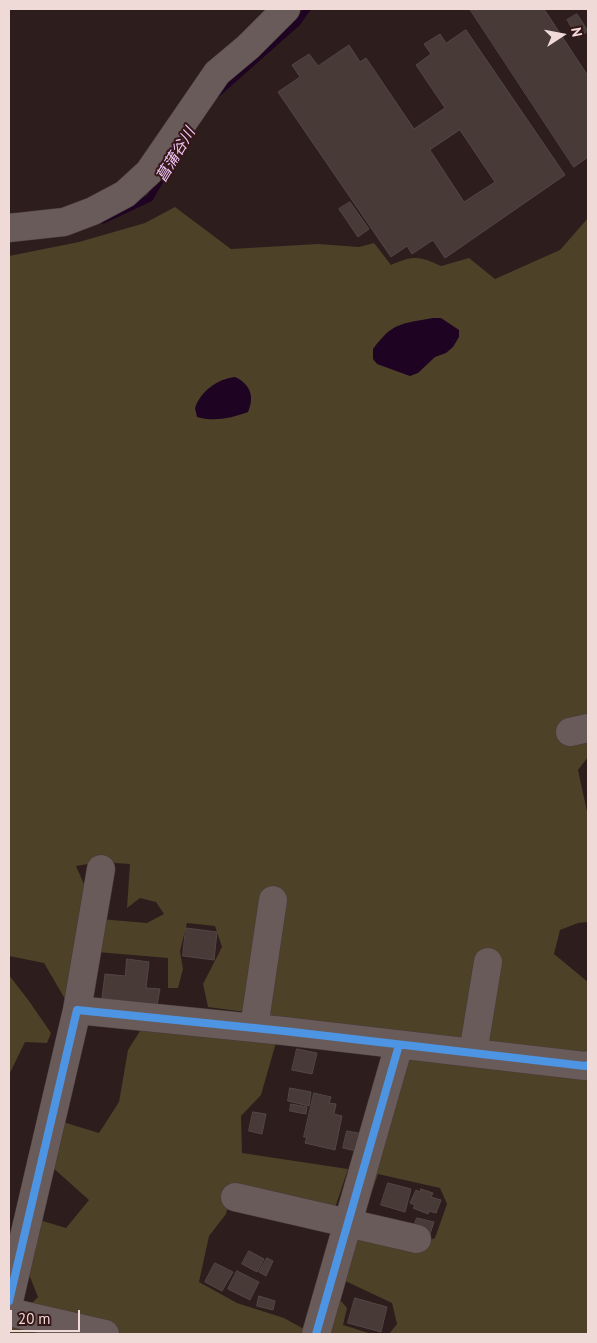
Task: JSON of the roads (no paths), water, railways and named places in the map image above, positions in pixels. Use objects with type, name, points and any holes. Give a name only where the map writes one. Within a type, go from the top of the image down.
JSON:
[{"type":"street","points":[[9,228],[64,222],[94,211],[125,194],[149,172],[217,74],[248,47],[286,9]]},
{"type":"street","points":[[9,1301],[78,1010],[101,869]]},
{"type":"street","points":[[254,1028],[273,900]]},
{"type":"street","points":[[473,1053],[488,962]]},
{"type":"street","points":[[78,1010],[588,1065]]},
{"type":"street","points":[[316,1334],[399,1044]]},
{"type":"street","points":[[235,1197],[417,1239]]},
{"type":"street","points":[[9,1312],[105,1334]]},
{"type":"waterway","name":"菖蒲谷川","points":[[218,93],[297,23],[307,9]]},
{"type":"waterway","name":"菖蒲谷川","points":[[103,220],[150,198],[166,170]]}]
